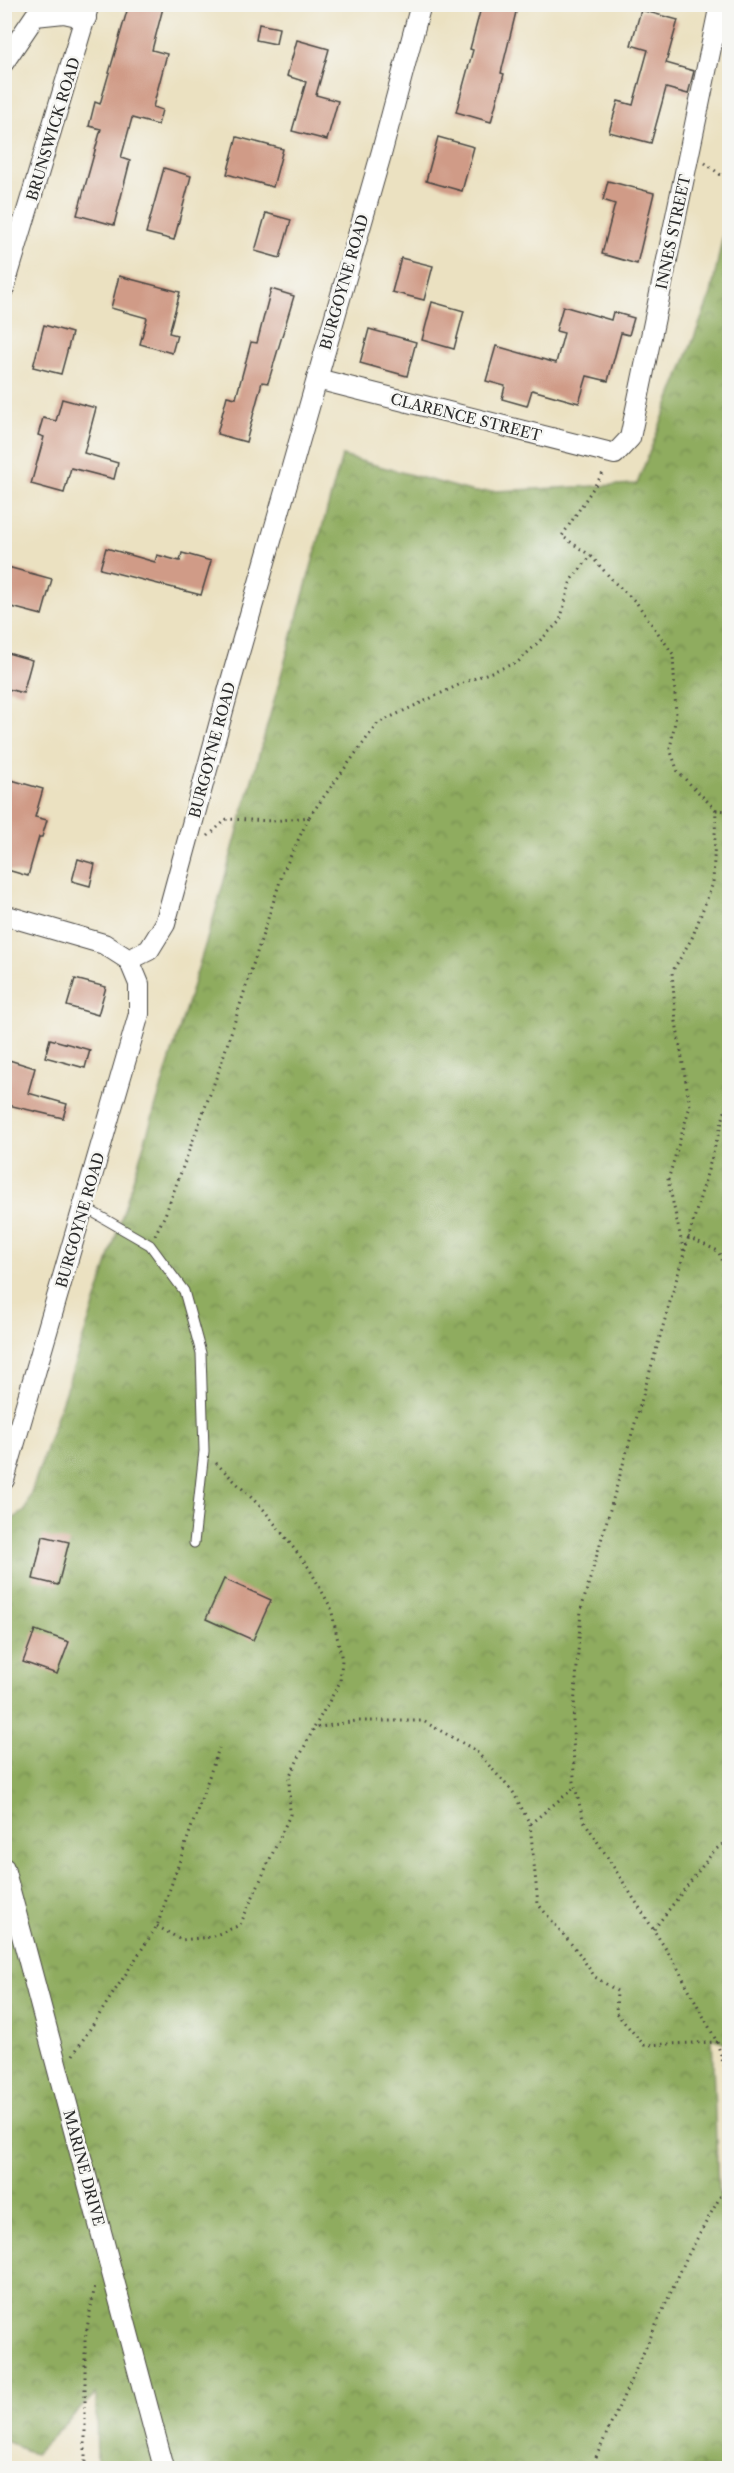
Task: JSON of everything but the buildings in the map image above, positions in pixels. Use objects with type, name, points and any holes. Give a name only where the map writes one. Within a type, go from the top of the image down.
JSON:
[{"type":"street","name":"BURGOYNE ROAD","points":[[4,1480],[139,1014],[139,984],[129,960],[149,950],[165,924],[421,4]]},
{"type":"street","name":"INNES STREET","points":[[615,454],[630,438],[720,4]]},
{"type":"street","points":[[4,62],[34,16],[88,11]]},
{"type":"street","name":"BRUNSWICK ROAD","points":[[4,288],[88,11]]},
{"type":"street","name":"CLARENCE STREET","points":[[317,379],[615,454]]},
{"type":"street","points":[[4,915],[104,944],[129,960]]},
{"type":"street","name":"MARINE DRIVE","points":[[4,1868],[164,2469]]},
{"type":"lane","points":[[84,1207],[150,1245],[184,1291],[201,1353],[204,1451],[194,1543]]},
{"type":"path","points":[[689,151],[729,182]]},
{"type":"path","points":[[615,454],[562,536],[591,556],[636,603],[673,654],[676,716],[670,749],[678,772],[716,810],[729,811]]},
{"type":"path","points":[[150,1245],[165,1215],[219,1070],[283,872],[309,818],[378,723],[465,682],[518,662],[560,621],[571,580],[591,556]]},
{"type":"path","points":[[684,1253],[668,1180],[690,1106],[676,1022],[672,972],[692,938],[713,883],[716,810]]},
{"type":"path","points":[[207,837],[227,819],[273,821],[309,818]]},
{"type":"path","points":[[729,992],[729,1095],[581,1610],[573,1722],[575,1787],[583,1819],[676,1965],[717,2042],[727,2076],[729,2112]]},
{"type":"path","points":[[688,1237],[718,1251],[729,1277]]},
{"type":"path","points":[[157,1926],[181,1940],[211,1937],[240,1925],[290,1815],[289,1777],[340,1682],[342,1660],[331,1608],[309,1568],[264,1510],[204,1451]]},
{"type":"path","points":[[314,1728],[356,1721],[423,1721],[475,1750],[513,1792],[530,1824],[538,1904],[578,1952],[595,1977],[617,1991],[616,2013],[644,2045],[717,2042]]},
{"type":"path","points":[[59,2074],[85,2039],[157,1926],[219,1748]]},
{"type":"path","points":[[530,1824],[575,1787]]},
{"type":"path","points":[[654,1929],[714,1851],[729,1838]]},
{"type":"path","points":[[591,2469],[687,2257],[728,2186],[729,2128]]},
{"type":"path","points":[[85,2469],[85,2340],[95,2284]]},
{"type":"green space","points":[[729,206],[729,2044],[712,2038],[718,2189],[730,2229],[729,2468],[97,2468],[96,2393],[35,2454],[5,2441],[5,1524],[25,1511],[98,1294],[215,913],[342,456],[474,492],[637,484],[711,294]]}]
